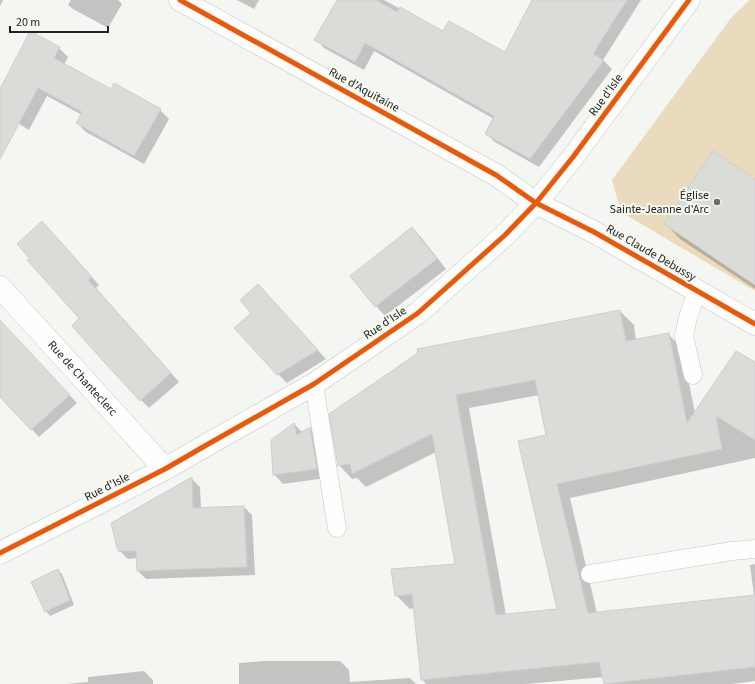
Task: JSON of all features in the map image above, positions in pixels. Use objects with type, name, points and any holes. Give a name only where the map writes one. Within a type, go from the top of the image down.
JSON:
[{"type":"street","name":"Rue d'Aquitaine","points":[[180,0],[496,175],[536,203]]},
{"type":"street","name":"Rue d'Isle","points":[[0,553],[165,469],[314,384],[418,313],[505,235],[536,203],[573,157],[689,0]]},
{"type":"street","name":"Rue Claude Debussy","points":[[536,203],[594,232],[755,324]]},
{"type":"street","name":"Rue de Chanteclerc","points":[[0,287],[165,469]]},
{"type":"lane","points":[[693,376],[684,336],[688,316],[697,291]]},
{"type":"lane","points":[[314,384],[337,528]]},
{"type":"lane","points":[[590,574],[732,551],[755,549]]},
{"type":"shaded area","points":[[750,0],[755,0],[755,291],[621,212],[612,180],[731,18]]},
{"type":"building","points":[[337,0],[376,0],[397,12],[400,7],[443,31],[449,21],[505,52],[532,0],[627,0],[593,54],[604,60],[530,159],[485,134],[494,116],[365,43],[355,62],[314,40]]},
{"type":"building","points":[[30,31],[60,47],[54,58],[111,89],[114,83],[161,109],[134,156],[76,123],[82,112],[38,88],[0,159],[0,89]]},
{"type":"building","name":"Église Sainte-Jeanne d'Arc","points":[[713,151],[755,179],[755,285],[664,224]]},
{"type":"building","points":[[42,221],[92,277],[88,280],[171,373],[140,401],[72,326],[79,318],[27,260],[30,259],[17,244]]},
{"type":"building","points":[[412,227],[437,259],[375,307],[350,276]]},
{"type":"building","points":[[258,284],[318,350],[277,375],[234,328],[251,313],[240,300]]},
{"type":"building","points":[[620,310],[626,341],[669,333],[687,423],[736,351],[755,362],[755,440],[716,416],[722,449],[557,484],[588,613],[755,595],[755,667],[604,684],[599,662],[421,680],[412,594],[395,596],[391,569],[455,564],[432,434],[352,474],[350,464],[338,466],[329,414],[418,353],[417,349]],"holes":[[[535,380],[546,435],[518,441],[557,609],[496,615],[456,395]]]},
{"type":"building","points":[[0,320],[70,395],[31,430],[0,397]]},
{"type":"building","points":[[294,423],[297,435],[310,427],[317,469],[273,475],[271,440]]},
{"type":"building","points":[[192,477],[193,508],[244,506],[247,567],[137,571],[136,551],[118,551],[111,523]]},
{"type":"building","points":[[58,569],[70,600],[45,612],[31,582]]},
{"type":"cycle path","points":[[180,0],[496,175],[536,203],[594,232],[755,324]]},
{"type":"cycle path","points":[[0,553],[165,469],[314,384],[418,313],[505,235],[536,203],[573,157],[689,0]]},
{"type":"place","name":"Église Sainte-Jeanne d'Arc","points":[[717,202]]}]
